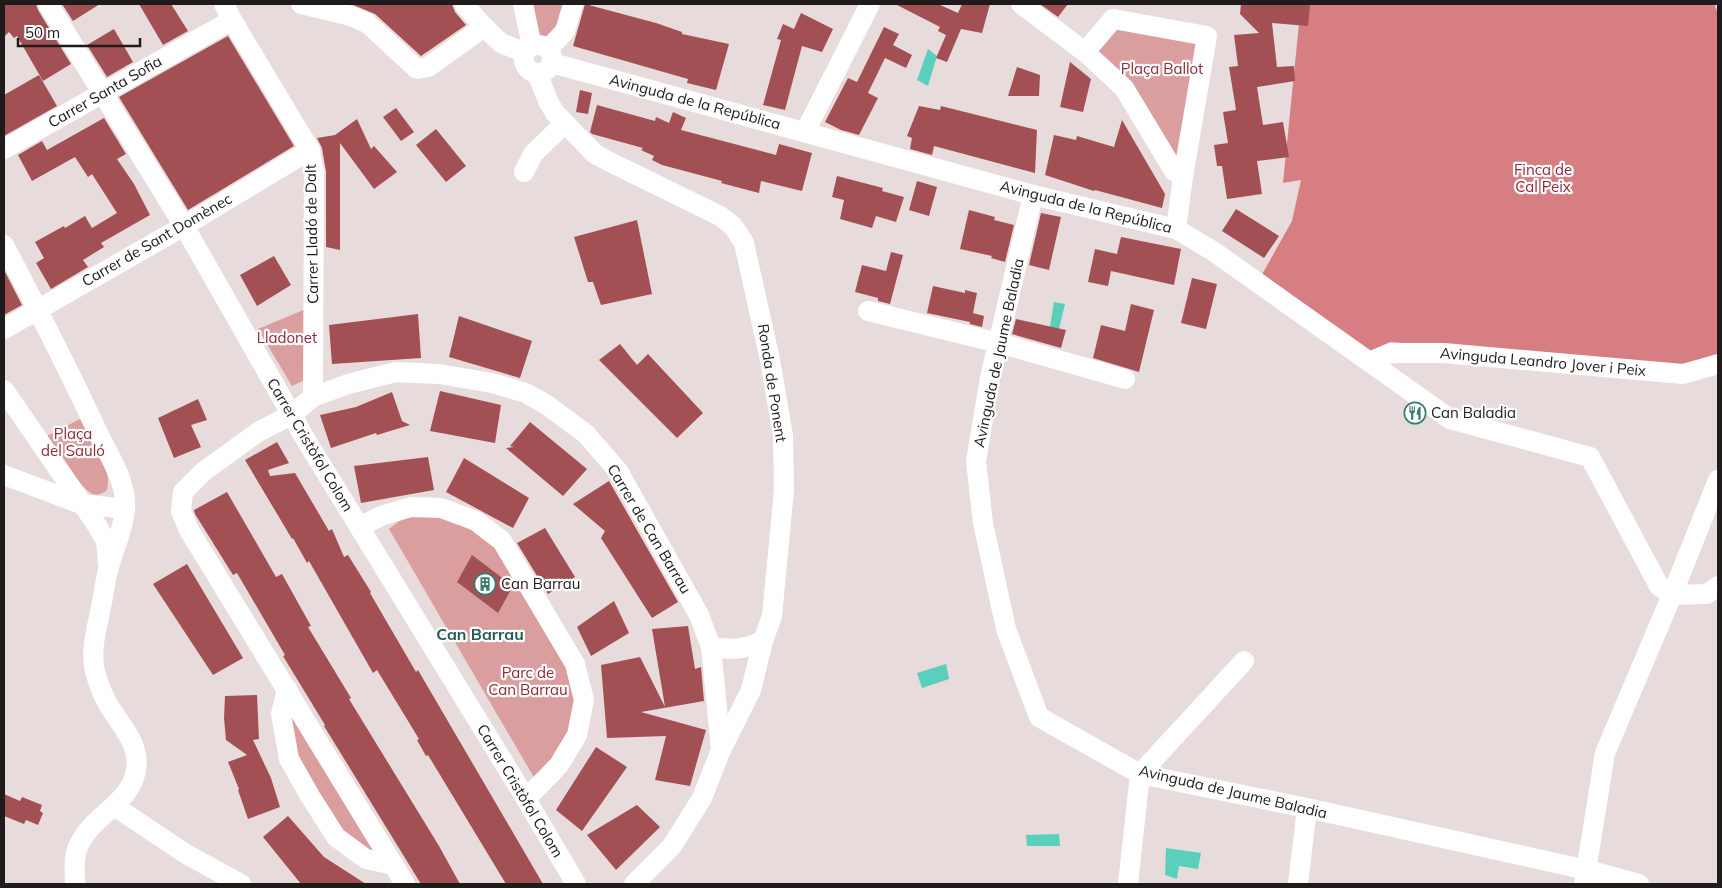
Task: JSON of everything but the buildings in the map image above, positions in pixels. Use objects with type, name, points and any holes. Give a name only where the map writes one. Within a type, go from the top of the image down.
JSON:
[{"type":"street","name":"Carrer Cristòfol Colom","points":[[48,4],[184,226],[291,415],[576,884]]},
{"type":"street","points":[[301,4],[351,16],[367,23],[417,69],[428,67],[484,27]]},
{"type":"street","name":"Avinguda de la República","points":[[464,4],[501,43],[539,57],[1033,195],[1176,229],[1213,251],[1450,419],[1590,457],[1659,586],[1672,595]]},
{"type":"street","name":"Ronda de Ponent","points":[[523,4],[539,57],[548,101],[555,113],[595,154],[720,216],[733,226],[744,243],[770,360],[782,436],[784,490],[772,616],[763,641],[751,690],[721,750],[702,798],[672,846],[634,884]]},
{"type":"street","points":[[539,57],[565,31],[573,4]]},
{"type":"street","points":[[805,132],[870,4]]},
{"type":"street","points":[[1021,4],[1085,52],[1124,88],[1174,171],[1183,177]]},
{"type":"street","points":[[1085,52],[1109,11],[1207,36],[1176,229]]},
{"type":"street","name":"Carrer Santa Sofia","points":[[4,149],[102,92],[228,12]]},
{"type":"street","name":"Carrer Lladó de Dalt","points":[[228,12],[310,150],[314,172],[313,397]]},
{"type":"street","points":[[524,172],[533,154],[565,123]]},
{"type":"street","name":"Carrer de Sant Domènec","points":[[4,329],[184,226],[310,150]]},
{"type":"street","name":"Avinguda de Jaume Baladia","points":[[1033,195],[990,378],[976,461],[983,523],[1006,629],[1039,717],[1140,774],[1307,808],[1586,877],[1639,884]]},
{"type":"street","points":[[4,245],[116,470],[124,493],[125,509],[120,532],[108,568],[93,650],[95,671],[112,711],[136,748],[136,770],[130,787],[114,806],[86,831],[77,848],[75,884]]},
{"type":"street","points":[[868,311],[999,343],[1125,379]]},
{"type":"street","name":"Avinguda Leandro Jover i Peix","points":[[1368,362],[1391,353],[1444,353],[1683,374],[1718,364]]},
{"type":"street","name":"Carrer de Can Barrau","points":[[405,884],[189,530],[181,511],[183,492],[203,472],[258,432],[291,415],[313,397],[348,384],[396,372],[439,374],[492,383],[526,393],[547,404],[586,434],[618,471],[699,615],[711,647],[721,750]]},
{"type":"street","points":[[4,390],[106,541],[108,568]]},
{"type":"street","points":[[4,475],[81,504],[125,509]]},
{"type":"street","points":[[1586,877],[1605,753],[1718,480]]},
{"type":"street","points":[[359,527],[381,516],[411,507],[441,508],[476,521],[502,541],[531,588],[575,664],[584,700],[577,735],[559,765],[526,799]]},
{"type":"street","points":[[1672,595],[1707,594],[1718,586]]},
{"type":"street","points":[[711,647],[734,650],[747,648],[763,641]]},
{"type":"street","points":[[1128,884],[1140,774],[1244,661]]},
{"type":"street","points":[[287,689],[281,714],[289,759],[310,796],[336,837],[366,858],[394,866]]},
{"type":"street","points":[[114,806],[186,854],[241,884]]},
{"type":"street","points":[[1298,884],[1307,808]]},
{"type":"green space","points":[[525,4],[563,4],[559,20],[548,46],[533,44]]},
{"type":"green space","name":"Finca de Cal Peix","points":[[1301,4],[1714,4],[1718,13],[1718,356],[1681,366],[1390,342],[1366,353],[1260,278],[1292,221],[1301,180],[1283,183]]},
{"type":"green space","name":"Plaça Ballot","points":[[1115,28],[1190,38],[1199,48],[1182,154],[1173,156],[1095,51]]},
{"type":"green space","name":"Lladonet","points":[[308,308],[305,380],[292,386],[258,329]]},
{"type":"green space","name":"Plaça del Sauló","points":[[80,419],[100,453],[107,471],[107,490],[95,495],[82,485],[47,436]]},
{"type":"green space","name":"Parc de Can Barrau","points":[[444,513],[474,528],[496,547],[570,669],[576,701],[570,735],[536,781],[389,529],[403,518]]},
{"type":"green space","points":[[287,693],[390,863],[337,836],[291,758]]},
{"type":"shaded area","points":[[928,49],[937,56],[928,86],[917,80]]},
{"type":"shaded area","points":[[1054,302],[1065,304],[1059,329],[1050,327]]},
{"type":"shaded area","points":[[946,664],[949,679],[922,688],[917,673]]},
{"type":"shaded area","points":[[1059,834],[1060,846],[1027,846],[1026,835]]},
{"type":"shaded area","points":[[1166,848],[1201,853],[1198,869],[1179,866],[1177,879],[1165,875]]},
{"type":"place","name":"Can Baladia","points":[[1415,413]]},
{"type":"place","name":"Can Barrau","points":[[485,584]]},
{"type":"district","name":"Can Barrau","points":[[480,634]]}]
